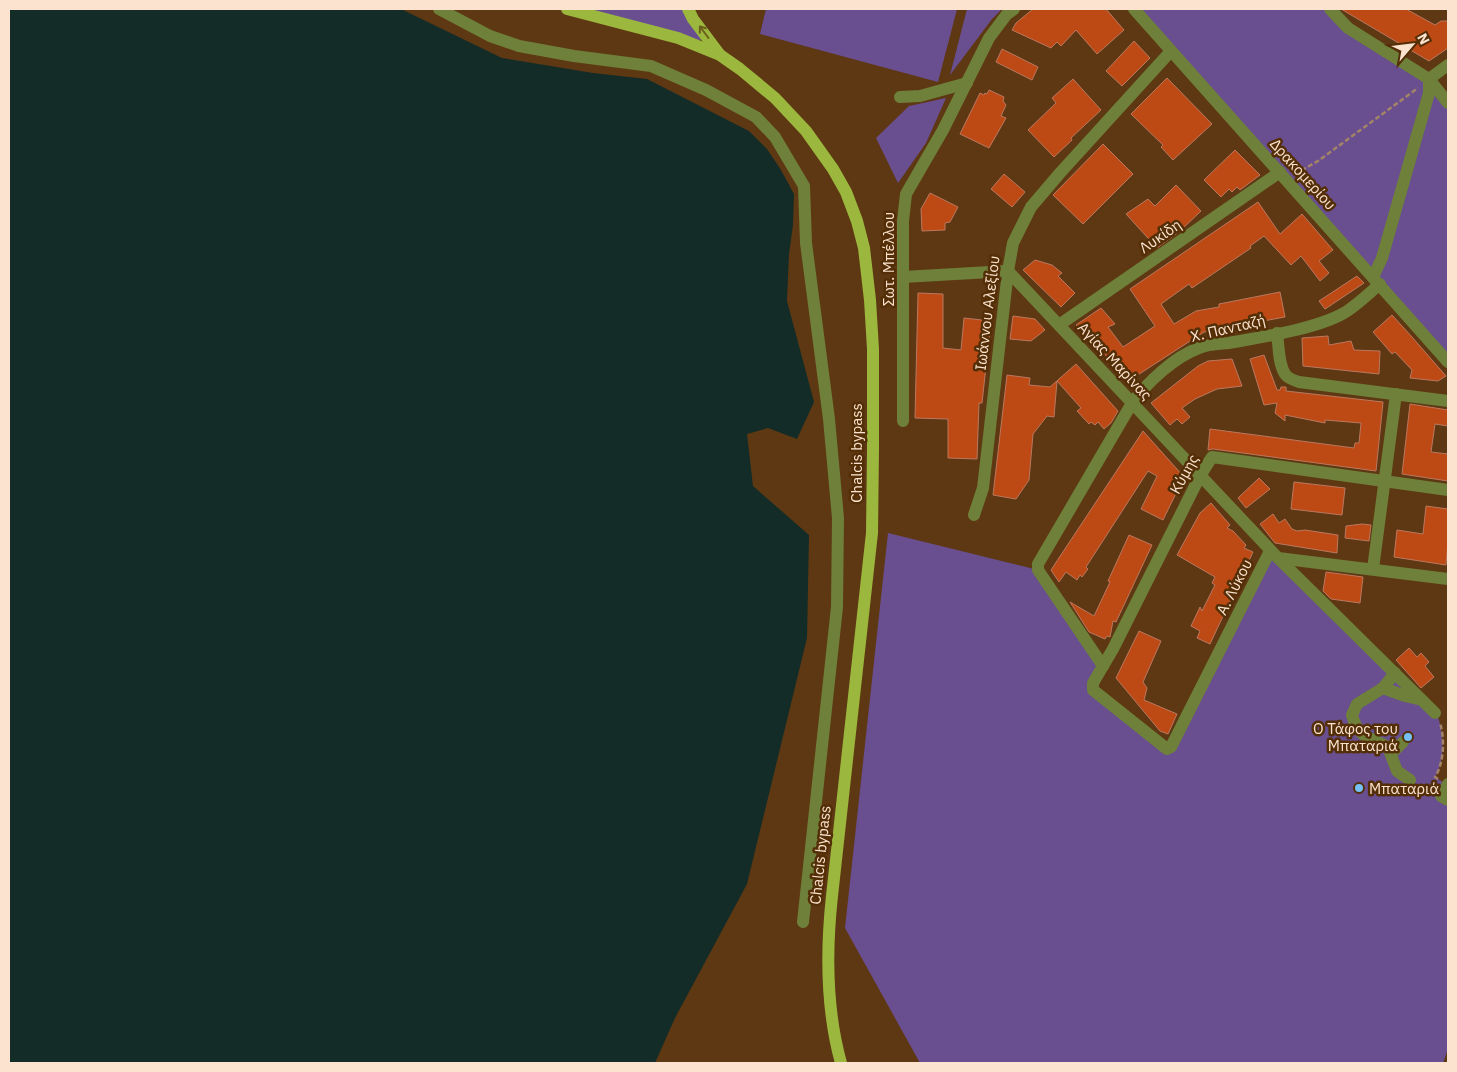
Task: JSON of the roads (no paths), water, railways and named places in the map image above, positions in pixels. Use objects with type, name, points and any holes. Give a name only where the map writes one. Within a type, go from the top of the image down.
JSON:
[{"type":"main road","name":"Chalcis bypass","points":[[567,9],[678,38],[720,55],[740,69],[791,114],[828,162],[846,192],[857,221],[869,276],[872,349],[872,533],[833,886],[828,948],[831,1002],[841,1063]]},
{"type":"main road","points":[[688,9],[720,55]]},
{"type":"street","points":[[439,9],[490,36],[519,46],[574,56],[652,66],[706,90],[756,117],[775,137],[804,186],[806,243],[829,419],[838,528],[837,607],[803,922]]},
{"type":"street","name":"Σωτ. Μπέλλου","points":[[903,421],[903,221],[906,194],[935,145],[989,38],[1007,14],[1014,9]]},
{"type":"street","name":"Δρακομερίου","points":[[1134,9],[1448,362]]},
{"type":"street","points":[[1330,9],[1348,28],[1429,79],[1448,103]]},
{"type":"street","name":"Ιωάννου Αλεξίου","points":[[974,515],[983,488],[1008,271],[1013,243],[1031,207],[1171,51]]},
{"type":"street","points":[[1429,79],[1448,65]]},
{"type":"street","points":[[1376,281],[1429,93],[1429,79]]},
{"type":"street","points":[[900,97],[920,96],[967,83]]},
{"type":"street","name":"Λυκίδη","points":[[1059,325],[1282,175]]},
{"type":"street","points":[[903,277],[1008,271]]},
{"type":"street","name":"Αγίας Μαρίνας","points":[[1008,271],[1274,554],[1435,713]]},
{"type":"street","name":"Χ. Πανταζή","points":[[1102,666],[1038,570],[1038,564],[1132,403],[1144,387],[1185,355],[1200,348],[1277,333],[1329,319],[1343,313],[1376,281]]},
{"type":"street","points":[[1277,333],[1281,362],[1285,375],[1291,379],[1299,382],[1448,401]]},
{"type":"street","points":[[1374,569],[1396,394]]},
{"type":"street","name":"Κύμης","points":[[1171,747],[1167,749],[1093,690],[1093,683],[1113,649],[1200,476],[1212,456],[1448,490]]},
{"type":"street","points":[[1274,554],[1448,579]]},
{"type":"street","name":"Α. Λύκου","points":[[1171,747],[1274,554]]},
{"type":"street","points":[[1394,673],[1383,688],[1357,704],[1352,715],[1354,726],[1371,741],[1394,751],[1403,742]]},
{"type":"street","points":[[1383,688],[1422,700]]},
{"type":"street","points":[[1388,747],[1397,771],[1410,780]]},
{"type":"street","points":[[1448,785],[1441,796],[1448,800]]},
{"type":"water","points":[[9,9],[401,9],[502,58],[593,73],[647,79],[749,131],[767,149],[781,170],[794,194],[787,301],[814,402],[797,439],[768,428],[747,434],[753,486],[809,535],[807,638],[747,884],[675,1018],[655,1063],[9,1063]]},
{"type":"place","name":"Ο Τάφος του Μπαταριά","points":[[1408,737]]},
{"type":"place","name":"Μπαταριά","points":[[1359,788]]}]
